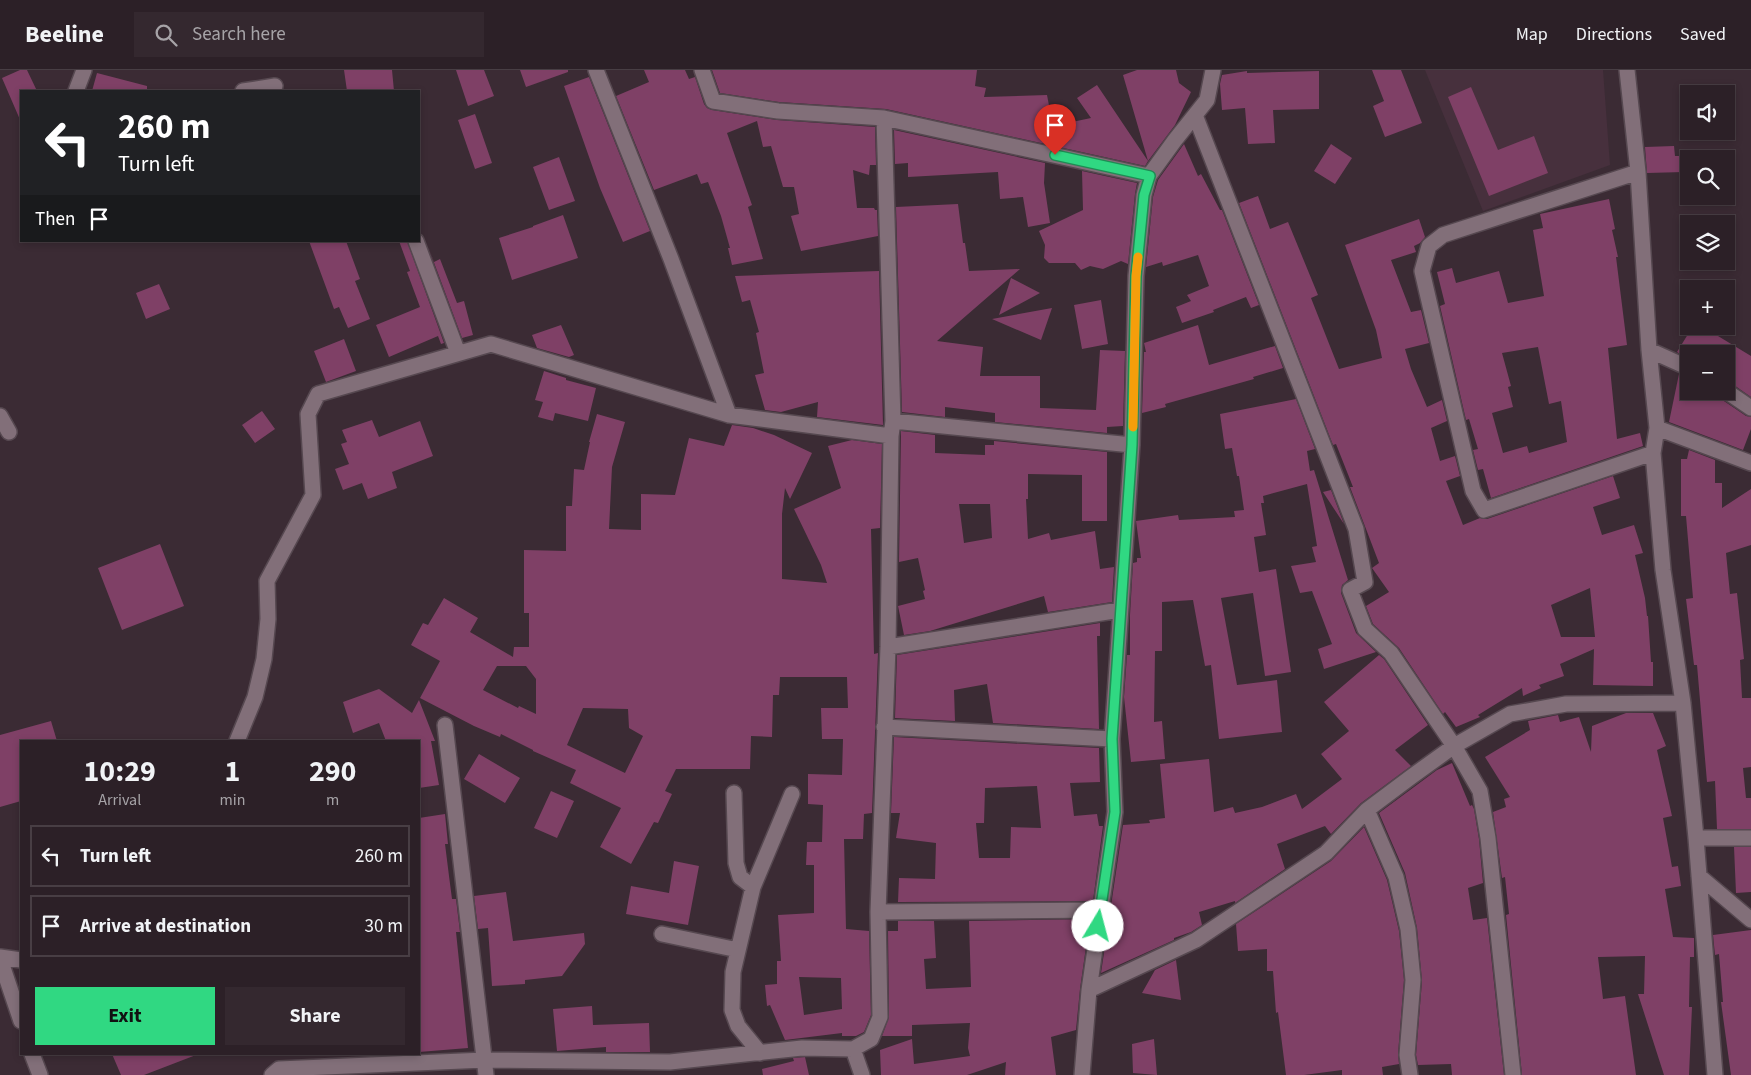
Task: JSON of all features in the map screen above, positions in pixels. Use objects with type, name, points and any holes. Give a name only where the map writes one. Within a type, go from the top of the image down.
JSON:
[{"type":"street","points":[[76,90],[84,70]]},
{"type":"street","points":[[596,70],[672,259],[729,415]]},
{"type":"street","points":[[702,70],[713,101],[778,111],[884,118],[1150,176]]},
{"type":"street","points":[[1082,1075],[1089,990],[1115,812],[1112,739],[1132,445],[1136,276],[1144,195],[1150,176],[1174,140],[1207,100],[1213,70]]},
{"type":"street","points":[[1627,70],[1638,172],[1649,350],[1657,428],[1653,453],[1663,570],[1682,703],[1700,876],[1715,1075]]},
{"type":"street","points":[[249,90],[274,86]]},
{"type":"street","points":[[1195,115],[1356,529],[1365,582],[1350,590],[1365,629],[1391,653],[1454,746],[1480,791],[1488,838],[1512,1075]]},
{"type":"street","points":[[272,1075],[279,1069],[486,1068],[670,1062],[760,1054],[802,1048],[853,1049],[871,1039],[880,1017],[878,912],[888,647],[892,429],[884,118]]},
{"type":"street","points":[[1638,172],[1443,235],[1429,246],[1422,271],[1473,491],[1484,510],[1653,453]]},
{"type":"street","points":[[416,242],[458,353]]},
{"type":"street","points":[[237,740],[254,697],[264,659],[268,619],[267,581],[313,495],[308,414],[318,394],[491,344],[729,415],[892,429],[1132,445]]},
{"type":"street","points":[[1649,350],[1680,364]]},
{"type":"street","points":[[1735,397],[1751,408]]},
{"type":"street","points":[[0,416],[9,432]]},
{"type":"street","points":[[1657,428],[1751,463]]},
{"type":"street","points":[[888,647],[1120,610]]},
{"type":"street","points":[[1089,990],[1196,940],[1326,853],[1367,810],[1454,746],[1510,714],[1566,704],[1682,703]]},
{"type":"street","points":[[445,725],[486,1068]]},
{"type":"street","points":[[884,727],[1112,739]]},
{"type":"street","points":[[734,792],[736,863],[740,876],[753,887]]},
{"type":"street","points":[[760,1054],[738,1026],[732,1010],[733,972],[753,887],[792,794]]},
{"type":"street","points":[[1367,810],[1396,877],[1408,929],[1413,980],[1407,1055],[1410,1075]]},
{"type":"street","points":[[1696,838],[1751,838]]},
{"type":"street","points":[[1700,876],[1751,920]]},
{"type":"street","points":[[878,912],[1101,910]]},
{"type":"street","points":[[662,934],[738,950]]},
{"type":"street","points":[[20,960],[0,958],[20,1018]]},
{"type":"street","points":[[853,1049],[862,1075]]},
{"type":"street","points":[[32,1055],[40,1075]]},
{"type":"shaded area","points":[[1425,70],[1603,70],[1610,165],[1483,211]]},
{"type":"building","points":[[20,70],[27,70],[37,90],[20,90],[20,120],[2,78]]},
{"type":"building","points":[[344,70],[392,70],[394,90],[347,90]]},
{"type":"building","points":[[456,70],[484,70],[494,96],[468,106]]},
{"type":"building","points":[[520,70],[568,70],[568,72],[526,87]]},
{"type":"building","points":[[644,70],[685,70],[689,79],[695,77],[704,104],[712,110],[777,120],[875,127],[876,165],[870,165],[869,175],[853,170],[857,208],[874,208],[877,210],[878,236],[801,251],[791,216],[799,214],[794,187],[783,187],[771,146],[763,147],[757,121],[727,133],[752,205],[748,207],[763,259],[732,265],[728,248],[730,248],[721,216],[708,182],[701,184],[697,174],[654,190],[616,96],[649,82]]},
{"type":"building","points":[[712,70],[977,70],[975,86],[986,88],[984,97],[1047,95],[1053,126],[1091,118],[1077,98],[1097,85],[1148,161],[1145,166],[886,109],[779,102],[720,93]]},
{"type":"building","points":[[1137,70],[1176,70],[1179,83],[1191,92],[1175,125],[1148,161],[1123,75]]},
{"type":"building","points":[[1372,70],[1401,70],[1422,123],[1385,137],[1373,106],[1384,101]]},
{"type":"building","points":[[1247,71],[1247,73],[1319,71],[1319,109],[1273,110],[1275,143],[1248,144],[1245,108],[1222,110],[1220,84],[1222,75]]},
{"type":"building","points":[[97,73],[147,86],[147,90],[92,90]]},
{"type":"building","points":[[589,77],[650,231],[623,242],[600,188],[564,86]]},
{"type":"building","points":[[1471,87],[1498,150],[1534,136],[1548,173],[1489,196],[1448,97]]},
{"type":"building","points":[[475,114],[492,163],[475,169],[458,120]]},
{"type":"building","points":[[894,130],[1045,163],[1044,183],[1050,223],[1028,227],[1023,197],[1000,199],[998,172],[908,177],[908,163],[895,164]]},
{"type":"building","points":[[1184,144],[1198,176],[1201,174],[1220,210],[1222,210],[1259,305],[1251,308],[1246,297],[1213,310],[1214,312],[1182,323],[1176,307],[1191,301],[1187,295],[1209,286],[1198,255],[1163,266],[1162,262],[1146,267],[1153,197],[1158,180]]},
{"type":"building","points":[[1331,144],[1352,158],[1335,184],[1314,171]]},
{"type":"building","points":[[1674,146],[1675,156],[1680,156],[1680,172],[1647,173],[1645,147]]},
{"type":"building","points":[[559,157],[575,201],[549,210],[533,167]]},
{"type":"building","points":[[1082,171],[1137,183],[1128,264],[1121,261],[1103,269],[1090,266],[1081,270],[1075,263],[1049,263],[1044,258],[1045,245],[1039,231],[1083,210]]},
{"type":"building","points":[[1258,196],[1270,229],[1288,222],[1318,295],[1311,298],[1339,369],[1382,358],[1376,330],[1345,245],[1419,219],[1425,237],[1414,246],[1416,252],[1391,260],[1411,312],[1421,310],[1429,343],[1405,349],[1427,407],[1442,400],[1447,421],[1431,428],[1440,461],[1455,456],[1460,476],[1446,481],[1463,525],[1480,518],[1487,519],[1613,476],[1620,498],[1593,507],[1602,535],[1634,525],[1643,553],[1635,555],[1648,616],[1651,662],[1653,662],[1653,686],[1593,685],[1594,649],[1560,664],[1564,676],[1539,685],[1541,688],[1523,696],[1522,688],[1478,715],[1480,717],[1456,727],[1445,712],[1443,714],[1399,648],[1373,624],[1366,606],[1389,592],[1372,568],[1379,563],[1350,487],[1353,487],[1336,444],[1333,445],[1239,203]],"holes":[[[1590,588],[1595,637],[1561,637],[1551,605]]]},
{"type":"building","points":[[1609,199],[1615,229],[1612,230],[1618,257],[1616,257],[1627,345],[1608,348],[1617,439],[1640,433],[1643,446],[1491,498],[1483,469],[1478,470],[1473,450],[1478,449],[1469,419],[1466,420],[1440,306],[1445,304],[1437,272],[1452,268],[1456,283],[1499,271],[1508,303],[1544,296],[1533,230],[1543,228],[1540,214]],"holes":[[[1538,347],[1549,404],[1561,401],[1567,442],[1529,453],[1527,446],[1503,453],[1492,413],[1513,407],[1508,387],[1511,386],[1502,353]]]},
{"type":"building","points":[[958,204],[969,271],[1020,269],[937,341],[983,347],[980,376],[1040,376],[1040,408],[1096,410],[1100,350],[1125,351],[1123,426],[1107,427],[1107,433],[995,422],[995,413],[945,407],[945,417],[902,412],[896,207]]},
{"type":"building","points":[[563,215],[578,258],[512,280],[499,238]]},
{"type":"building","points":[[426,241],[434,262],[440,259],[457,303],[464,301],[473,335],[462,338]]},
{"type":"building","points":[[309,242],[346,242],[360,279],[355,281],[370,319],[348,328],[339,307],[334,309]]},
{"type":"building","points":[[399,242],[407,242],[444,343],[441,344],[438,336],[389,357],[376,325],[420,307],[407,272],[410,271]]},
{"type":"building","points":[[879,271],[883,425],[817,417],[818,402],[781,412],[765,410],[755,375],[764,373],[756,333],[759,332],[750,300],[742,302],[735,276]]},
{"type":"building","points":[[1011,278],[1040,293],[999,315]]},
{"type":"building","points":[[159,284],[170,309],[146,319],[136,293]]},
{"type":"building","points":[[1101,300],[1108,344],[1082,349],[1074,305]]},
{"type":"building","points":[[1052,308],[1041,340],[992,319]]},
{"type":"building","points":[[561,325],[574,355],[569,357],[537,348],[532,335]]},
{"type":"building","points":[[1198,325],[1209,365],[1275,346],[1283,368],[1253,377],[1254,379],[1165,404],[1166,407],[1142,413],[1144,352],[1146,352],[1144,343]]},
{"type":"building","points":[[1687,335],[1718,335],[1733,345],[1681,345]]},
{"type":"building","points":[[344,339],[356,371],[326,382],[314,351]]},
{"type":"building","points":[[1735,346],[1751,356],[1751,397],[1735,386]]},
{"type":"building","points":[[544,371],[566,378],[566,380],[596,388],[588,421],[555,413],[553,421],[538,417],[543,402],[535,400]]},
{"type":"building","points":[[1679,374],[1680,400],[1722,400],[1746,416],[1751,417],[1751,429],[1743,450],[1669,422]]},
{"type":"building","points":[[1296,399],[1315,449],[1307,451],[1310,471],[1314,470],[1348,580],[1342,585],[1341,593],[1356,633],[1376,652],[1324,669],[1318,649],[1332,644],[1312,591],[1300,593],[1291,566],[1316,562],[1312,547],[1317,546],[1307,484],[1263,496],[1264,503],[1261,503],[1266,535],[1254,537],[1259,572],[1276,569],[1291,672],[1265,676],[1253,593],[1221,598],[1237,685],[1277,680],[1282,732],[1219,739],[1211,665],[1205,666],[1193,600],[1162,602],[1162,651],[1155,651],[1154,722],[1162,721],[1165,759],[1131,762],[1124,697],[1127,655],[1130,655],[1133,563],[1137,562],[1137,558],[1141,558],[1136,521],[1178,515],[1179,520],[1235,517],[1234,511],[1244,510],[1239,476],[1237,476],[1232,448],[1225,449],[1220,414]]},
{"type":"building","points":[[262,411],[275,429],[255,443],[242,425]]},
{"type":"building","points":[[597,414],[625,422],[612,467],[609,529],[641,530],[641,494],[675,495],[689,438],[724,446],[732,425],[753,428],[774,435],[812,453],[790,499],[785,488],[782,514],[782,579],[827,583],[821,565],[794,509],[841,488],[828,446],[852,440],[882,444],[880,531],[880,528],[871,529],[874,654],[878,653],[872,813],[864,814],[863,839],[844,839],[846,929],[869,931],[871,1015],[864,1032],[856,1036],[842,1036],[842,1033],[785,1040],[770,1005],[767,1006],[765,985],[777,984],[777,961],[781,961],[778,915],[814,913],[814,865],[806,865],[807,842],[822,842],[823,805],[808,804],[808,774],[842,775],[843,739],[822,739],[821,708],[848,708],[847,677],[780,677],[779,695],[773,695],[772,737],[751,736],[750,769],[676,769],[665,791],[672,794],[658,823],[654,822],[631,864],[600,847],[621,808],[570,783],[576,770],[501,734],[500,737],[474,726],[420,698],[440,661],[411,645],[423,623],[428,625],[444,598],[478,618],[470,632],[513,657],[514,647],[529,647],[529,613],[524,613],[524,550],[566,551],[566,506],[572,506],[574,469],[584,470]],"holes":[[[497,666],[526,666],[536,679],[536,714],[519,706],[518,708],[483,690]],[[583,708],[628,709],[629,728],[643,736],[625,773],[567,745]],[[799,977],[841,978],[842,1009],[804,1015]]]},
{"type":"building","points":[[372,420],[379,437],[420,421],[433,456],[392,472],[397,488],[368,499],[362,483],[343,490],[335,469],[349,464],[341,444],[347,442],[342,430]]},
{"type":"building","points":[[901,431],[935,435],[935,453],[985,455],[985,445],[994,445],[994,441],[1107,452],[1107,521],[1082,521],[1082,475],[1028,474],[1028,499],[1026,499],[1028,539],[1049,533],[1051,540],[1095,531],[1100,569],[1114,567],[1112,602],[1048,612],[1044,596],[930,631],[904,635],[898,606],[925,599],[923,591],[925,590],[918,558],[899,562]],"holes":[[[959,504],[990,504],[992,538],[964,543]]]},
{"type":"building","points":[[1689,450],[1715,460],[1715,483],[1722,483],[1722,508],[1751,489],[1751,545],[1726,553],[1730,594],[1737,593],[1744,659],[1740,660],[1742,698],[1751,698],[1751,767],[1743,768],[1746,798],[1751,798],[1751,829],[1717,829],[1715,781],[1707,782],[1697,665],[1694,665],[1686,599],[1693,598],[1686,516],[1681,516],[1681,459],[1687,459]]},
{"type":"building","points":[[1331,490],[1344,524],[1323,492]]},
{"type":"building","points":[[160,544],[184,606],[122,630],[98,568]]},
{"type":"building","points":[[1100,623],[1100,636],[1097,636],[1099,729],[993,723],[987,684],[954,690],[955,721],[895,718],[897,655]]},
{"type":"building","points":[[1379,655],[1384,659],[1428,725],[1395,750],[1411,766],[1361,803],[1331,834],[1325,826],[1277,844],[1285,869],[1235,903],[1235,901],[1199,912],[1202,925],[1191,932],[1174,938],[1174,940],[1101,973],[1123,825],[1150,823],[1149,820],[1165,818],[1160,764],[1209,759],[1214,812],[1233,807],[1235,813],[1262,807],[1296,794],[1302,809],[1342,779],[1321,754],[1349,731],[1324,702]]},
{"type":"building","points":[[379,689],[412,713],[419,700],[435,741],[431,741],[439,785],[420,788],[420,740],[386,740],[379,723],[353,733],[343,702]]},
{"type":"building","points":[[1626,713],[1653,713],[1666,746],[1657,750],[1672,816],[1663,818],[1672,867],[1678,866],[1681,886],[1665,889],[1673,937],[1694,938],[1694,957],[1690,957],[1689,1007],[1692,1007],[1689,1075],[1664,1075],[1638,994],[1644,994],[1645,956],[1598,957],[1603,999],[1625,996],[1636,1075],[1522,1075],[1506,915],[1509,914],[1505,877],[1502,878],[1493,812],[1506,807],[1504,799],[1510,797],[1485,757],[1530,730],[1528,721],[1558,715],[1560,722],[1579,717],[1591,752],[1592,726]]},
{"type":"building","points":[[51,721],[57,740],[20,740],[20,801],[0,807],[0,735]]},
{"type":"building","points":[[894,737],[1099,748],[1100,782],[1070,783],[1074,816],[1097,814],[1099,826],[1103,826],[1093,901],[898,902],[899,878],[935,879],[936,843],[896,838],[900,813],[891,813]],"holes":[[[1037,786],[1041,828],[1011,827],[1010,858],[979,858],[976,823],[984,823],[985,788]]]},
{"type":"building","points":[[479,754],[520,778],[505,803],[464,779]]},
{"type":"building","points":[[1452,763],[1470,806],[1472,805],[1474,809],[1479,839],[1483,883],[1468,888],[1473,920],[1487,918],[1504,1075],[1452,1075],[1451,1064],[1418,1065],[1416,1055],[1422,981],[1417,928],[1405,873],[1379,813],[1437,770]]},
{"type":"building","points":[[551,791],[574,801],[557,838],[534,828]]},
{"type":"building","points":[[445,814],[448,844],[445,844],[449,876],[452,899],[456,899],[460,932],[456,932],[468,1048],[420,1052],[420,818]]},
{"type":"building","points":[[1364,827],[1387,880],[1399,931],[1404,980],[1398,1054],[1399,1064],[1382,1067],[1383,1075],[1342,1075],[1342,1070],[1304,1075],[1286,1075],[1278,1012],[1276,1013],[1273,971],[1267,971],[1267,949],[1238,951],[1236,924],[1331,861]]},
{"type":"building","points":[[1734,847],[1751,847],[1751,892],[1736,893]]},
{"type":"building","points":[[674,861],[699,866],[688,925],[626,914],[631,886],[669,893]]},
{"type":"building","points":[[506,892],[513,941],[584,933],[585,944],[562,976],[525,980],[525,984],[492,986],[488,928],[478,929],[474,896]]},
{"type":"building","points":[[1090,919],[1076,1030],[1051,1037],[1056,1075],[1005,1075],[1006,1062],[967,1075],[881,1075],[880,1050],[912,1039],[914,1064],[970,1056],[968,1048],[970,1023],[912,1025],[912,1036],[882,1036],[889,1017],[888,931],[898,931],[898,921],[934,921],[936,958],[924,959],[926,989],[971,987],[969,921]]},
{"type":"building","points":[[1751,930],[1751,1075],[1731,1075],[1721,1002],[1723,1002],[1719,954],[1715,955],[1713,935]]},
{"type":"building","points":[[1176,960],[1181,1000],[1142,993],[1155,970]]},
{"type":"building","points":[[592,1006],[593,1025],[649,1023],[650,1052],[606,1052],[606,1047],[557,1051],[553,1009]]},
{"type":"building","points":[[1154,1039],[1157,1075],[1133,1073],[1132,1044]]},
{"type":"building","points":[[112,1055],[196,1055],[144,1075],[121,1075]]},
{"type":"building","points":[[805,1057],[809,1075],[763,1075],[762,1069],[794,1061],[793,1058]]},
{"type":"slow traffic","points":[[1133,427],[1138,257]]},
{"type":"route","points":[[1055,155],[1150,176],[1144,195],[1136,276],[1132,445],[1112,739],[1115,812],[1098,926]]}]
